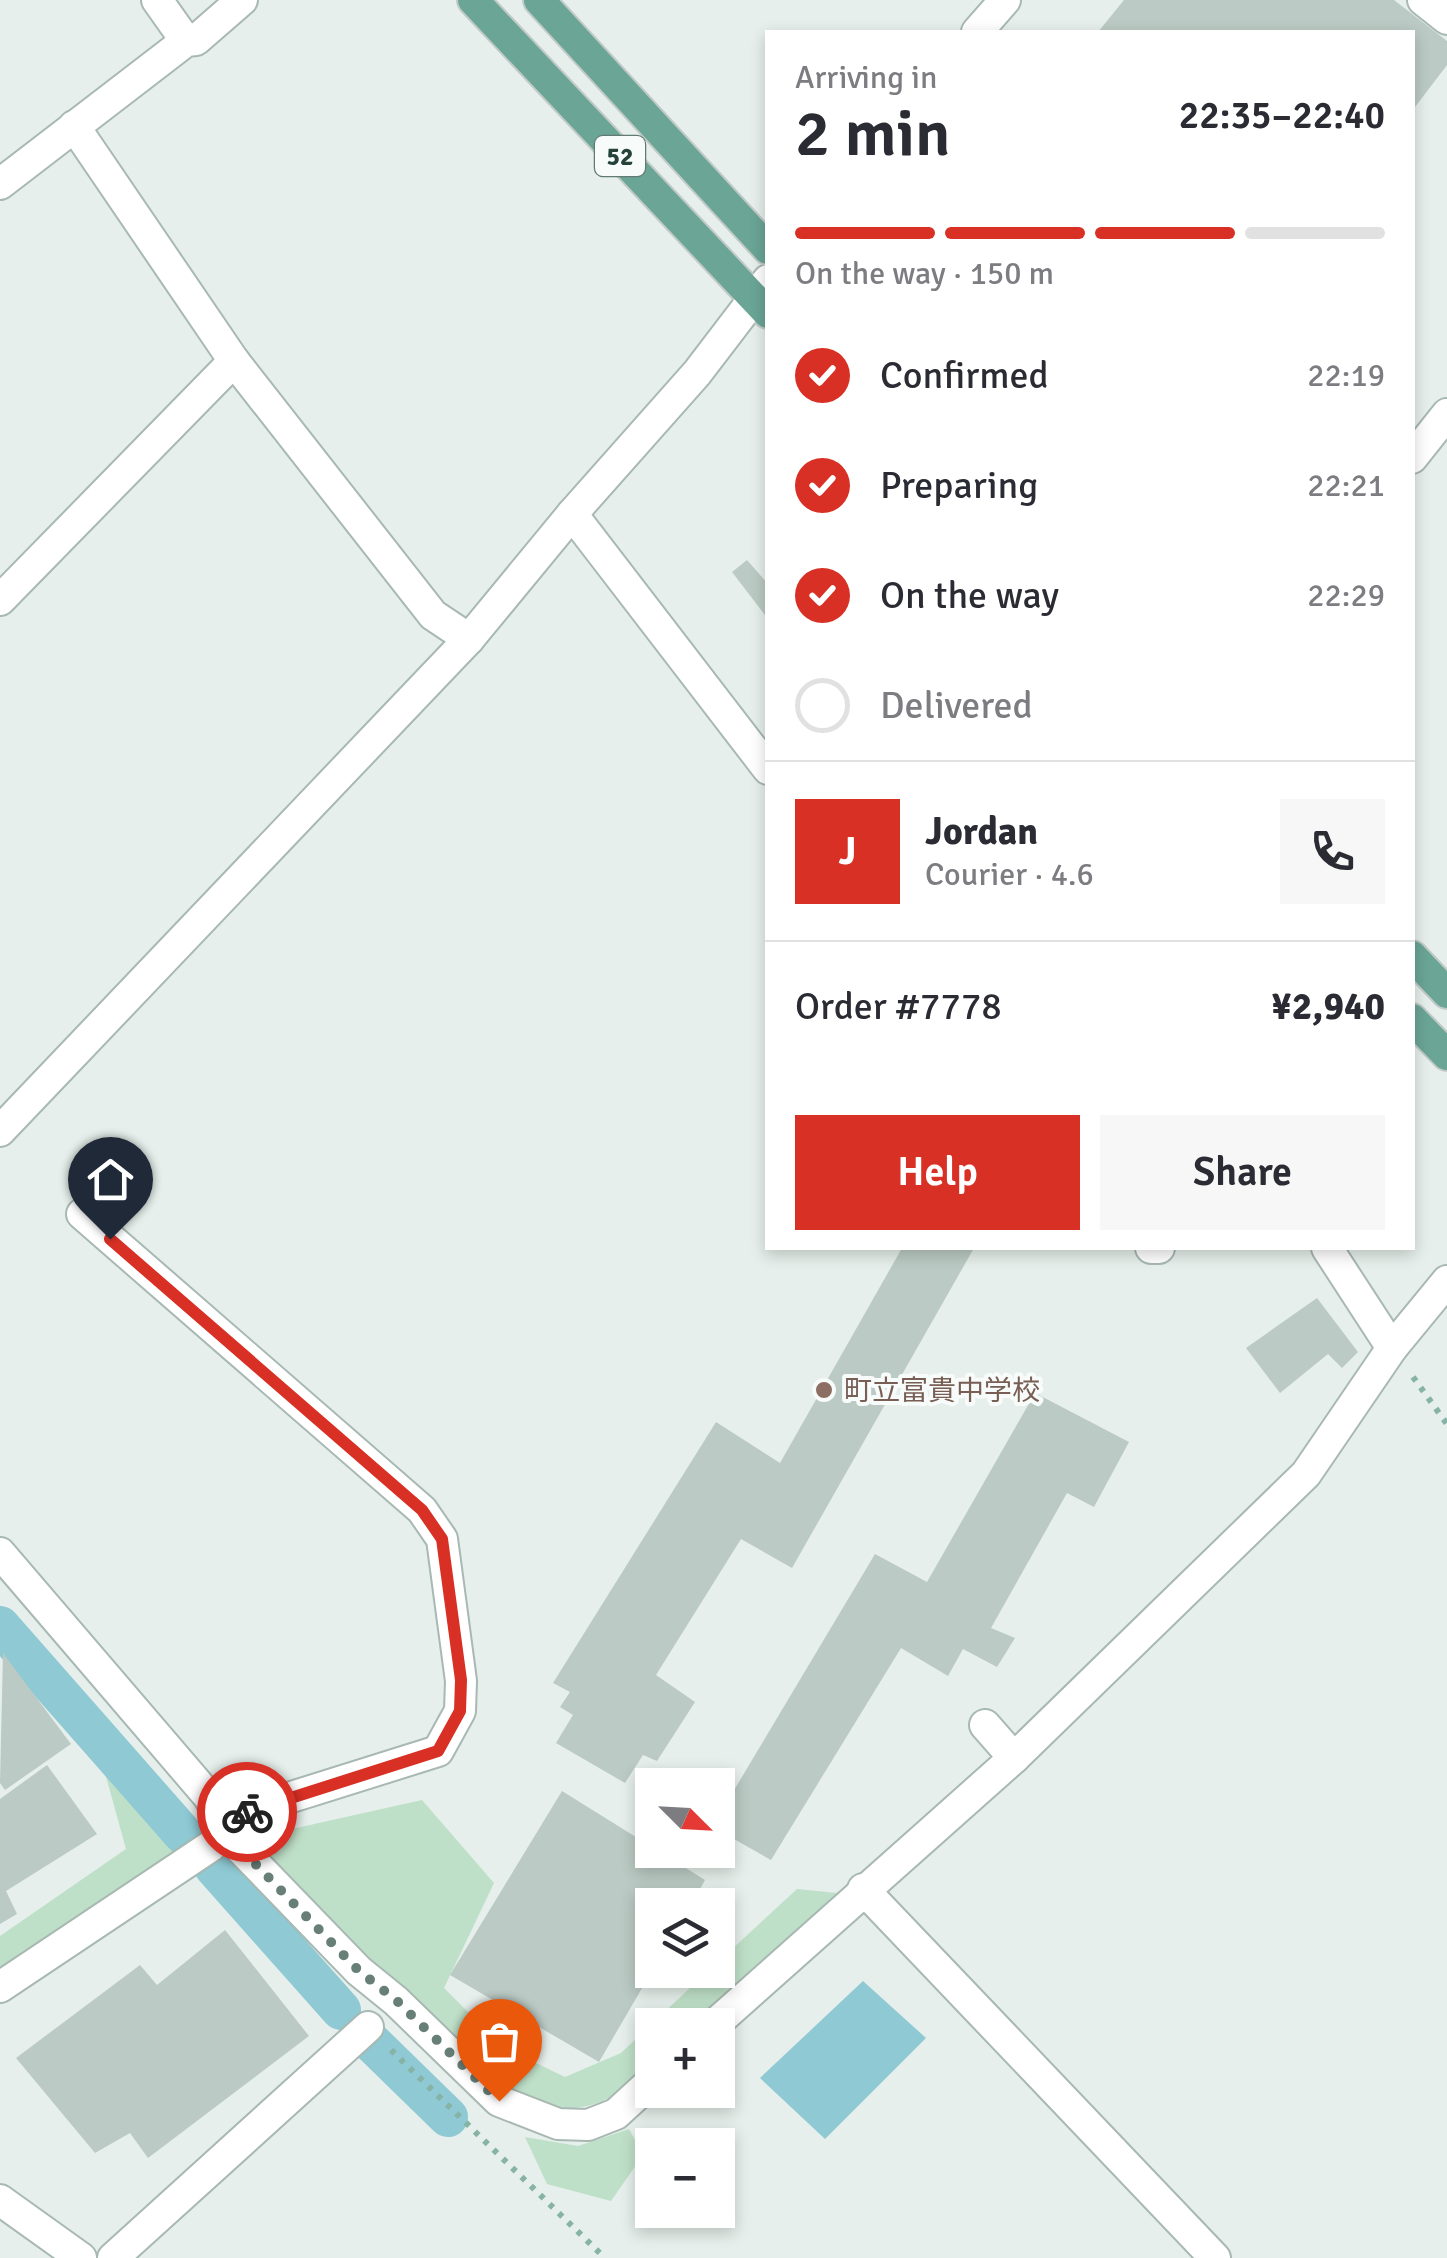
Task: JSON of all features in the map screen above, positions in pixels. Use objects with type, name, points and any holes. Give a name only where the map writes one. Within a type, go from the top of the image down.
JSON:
[{"type":"main road","name":"52","points":[[473,0],[763,297]]},
{"type":"main road","name":"52","points":[[540,0],[765,246]]},
{"type":"main road","points":[[1415,959],[1447,992]]},
{"type":"main road","points":[[1415,1021],[1447,1054]]},
{"type":"street","points":[[157,0],[186,41]]},
{"type":"street","points":[[0,184],[186,41],[196,40],[242,0]]},
{"type":"street","points":[[979,30],[1005,0]]},
{"type":"street","points":[[1423,0],[1447,18]]},
{"type":"street","points":[[74,126],[234,361],[433,615],[469,638]]},
{"type":"street","points":[[0,1132],[469,638],[763,297]]},
{"type":"street","points":[[0,600],[234,361]]},
{"type":"street","points":[[1415,454],[1447,414]]},
{"type":"street","points":[[572,514],[765,765]]},
{"type":"street","points":[[0,1987],[227,1832],[248,1812],[438,1751],[460,1711],[461,1680],[442,1539],[422,1510],[82,1214]]},
{"type":"street","points":[[1328,1250],[1392,1348]]},
{"type":"street","points":[[733,2008],[1014,1758],[1306,1474],[1392,1348],[1447,1280]]},
{"type":"street","points":[[0,1553],[209,1797],[227,1832],[359,1971],[396,2000],[499,2101],[558,2124],[588,2125],[616,2114],[635,2097]]},
{"type":"street","points":[[985,1725],[1014,1758]]},
{"type":"street","points":[[863,1890],[1215,2258]]},
{"type":"street","points":[[114,2258],[368,2027]]},
{"type":"street","points":[[0,2200],[81,2258]]},
{"type":"path","points":[[1392,1348],[1447,1424]]},
{"type":"green space","points":[[102,1762],[177,1849],[0,1967],[0,1936],[126,1849]]},
{"type":"green space","points":[[422,1800],[494,1883],[444,1988],[503,2047],[565,2077],[621,2053],[635,2040],[635,2081],[607,2099],[567,2108],[546,2104],[503,2084],[479,2067],[261,1851],[265,1835]]},
{"type":"green space","points":[[797,1889],[837,1893],[714,2008],[669,2008],[690,1988],[735,1988],[735,1946]]},
{"type":"green space","points":[[629,2129],[635,2140],[635,2166],[611,2201],[547,2184],[525,2137],[578,2146]]},
{"type":"water","points":[[863,1981],[926,2038],[825,2139],[760,2078]]},
{"type":"building","points":[[1124,0],[1394,0],[1447,41],[1447,65],[1415,107],[1415,30],[1100,30]]},
{"type":"building","points":[[747,560],[765,581],[765,615],[732,572]]},
{"type":"building","points":[[901,1250],[973,1250],[792,1568],[741,1539],[656,1675],[695,1702],[657,1761],[643,1755],[625,1783],[556,1743],[573,1715],[560,1707],[570,1692],[553,1683],[716,1422],[780,1463]]},
{"type":"building","points":[[1317,1298],[1358,1352],[1342,1368],[1328,1354],[1280,1393],[1246,1348]]},
{"type":"building","points":[[1035,1393],[1129,1442],[1094,1507],[1067,1493],[991,1628],[1015,1638],[997,1667],[963,1649],[948,1676],[901,1648],[771,1860],[735,1840],[735,1789],[875,1554],[927,1582]]},
{"type":"building","points":[[3,1653],[71,1744],[5,1790],[0,1783]]},
{"type":"building","points":[[47,1765],[97,1834],[6,1891],[17,1914],[0,1924],[0,1799]]},
{"type":"building","points":[[562,1791],[635,1836],[635,1868],[686,1868],[705,1880],[701,1888],[635,1888],[635,1988],[642,1988],[599,2062],[450,1975]]},
{"type":"building","points":[[225,1930],[309,2036],[148,2158],[130,2133],[95,2153],[16,2058],[140,1965],[157,1985]]},
{"type":"waterway","points":[[0,1626],[183,1834]]},
{"type":"waterway","points":[[214,1867],[341,2010]]},
{"type":"waterway","points":[[366,2037],[448,2117]]},
{"type":"way so far","points":[[247,1812],[227,1832],[240,1848],[359,1971],[396,2000],[499,2101]]},
{"type":"place","name":"町立富貴中学校","points":[[824,1390]]},
{"type":"route","points":[[110,1239],[422,1510],[442,1539],[461,1680],[460,1711],[438,1751],[247,1812]]}]
